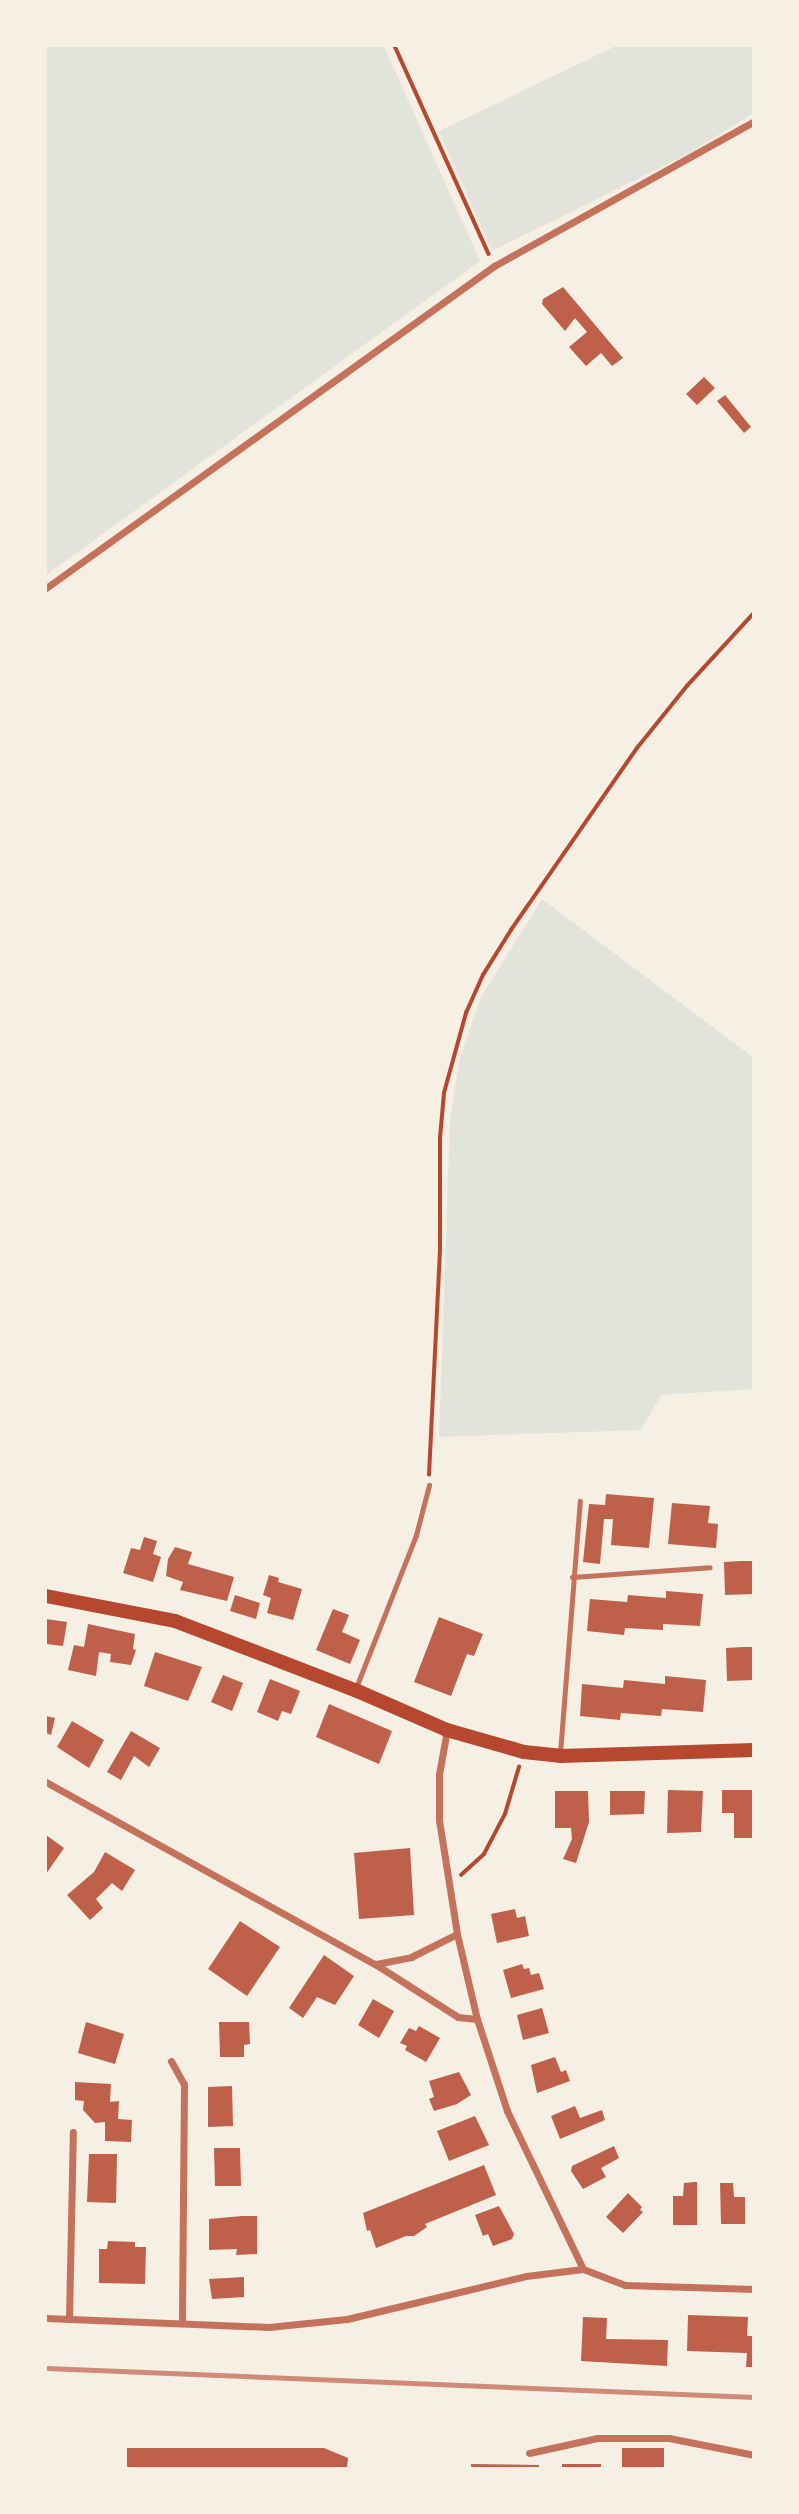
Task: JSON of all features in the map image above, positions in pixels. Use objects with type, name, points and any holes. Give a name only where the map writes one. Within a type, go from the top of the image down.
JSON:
[{"type":"main road","points":[[46,1596],[175,1621],[355,1690],[447,1730],[524,1752],[560,1756],[754,1750]]},
{"type":"street","points":[[46,588],[494,266],[754,121]]},
{"type":"street","points":[[447,1730],[439,1774],[439,1820],[457,1934],[477,2019],[507,2111],[583,2269]]},
{"type":"street","points":[[46,1782],[375,1964],[458,2017],[477,2019]]},
{"type":"street","points":[[375,1964],[411,1957],[457,1934]]},
{"type":"street","points":[[171,2061],[184,2084],[182,2323]]},
{"type":"street","points":[[69,2318],[73,2132]]},
{"type":"street","points":[[46,2318],[269,2327],[347,2319],[526,2276],[583,2269],[625,2285],[754,2289]]},
{"type":"street","points":[[529,2453],[597,2438],[669,2438],[754,2455]]},
{"type":"lane","points":[[355,1690],[416,1535],[429,1485]]},
{"type":"lane","points":[[560,1756],[580,1501]]},
{"type":"lane","points":[[572,1577],[710,1567]]},
{"type":"path","points":[[395,46],[494,266]]},
{"type":"path","points":[[429,1485],[440,1251],[440,1138],[444,1093],[466,1013],[483,975],[511,930],[637,748],[687,686],[754,613]]},
{"type":"path","points":[[448,1886],[484,1854],[505,1814],[524,1752]]},
{"type":"shaded area","points":[[46,46],[384,46],[480,261],[46,575]]},
{"type":"shaded area","points":[[616,46],[753,46],[753,113],[692,152],[492,251],[439,131]]},
{"type":"shaded area","points":[[542,899],[753,1057],[753,1389],[661,1395],[641,1430],[439,1437],[450,1121],[459,1062],[481,997]]},
{"type":"building","points":[[563,287],[623,358],[612,366],[601,353],[586,366],[569,347],[587,332],[575,318],[565,331],[542,304],[543,299]]},
{"type":"building","points":[[704,377],[715,388],[697,405],[686,394]]},
{"type":"building","points":[[725,395],[751,427],[744,433],[717,401]]},
{"type":"building","points":[[606,1494],[654,1498],[649,1548],[611,1545],[613,1519],[604,1519],[600,1564],[583,1562],[589,1504],[605,1505]]},
{"type":"building","points":[[672,1503],[710,1506],[708,1523],[718,1524],[716,1548],[668,1544]]},
{"type":"building","points":[[144,1537],[157,1541],[153,1554],[161,1557],[153,1582],[123,1573],[131,1548],[140,1550]]},
{"type":"building","points":[[175,1547],[192,1552],[188,1564],[234,1577],[227,1601],[180,1590],[183,1582],[166,1576],[168,1559]]},
{"type":"building","points":[[753,1561],[753,1594],[725,1595],[724,1562]]},
{"type":"building","points":[[269,1575],[279,1578],[278,1582],[302,1589],[293,1620],[267,1613],[271,1598],[263,1595]]},
{"type":"building","points":[[666,1591],[703,1594],[700,1626],[663,1624],[663,1630],[625,1628],[624,1635],[587,1631],[590,1599],[627,1602],[628,1595],[666,1598]]},
{"type":"building","points":[[235,1595],[260,1603],[256,1619],[230,1611]]},
{"type":"building","points":[[333,1609],[349,1615],[342,1632],[360,1640],[350,1664],[316,1650]]},
{"type":"building","points":[[439,1617],[483,1634],[474,1656],[467,1654],[451,1696],[414,1682]]},
{"type":"building","points":[[46,1619],[67,1622],[63,1646],[46,1644]]},
{"type":"building","points":[[88,1624],[135,1634],[133,1649],[136,1650],[131,1665],[110,1662],[111,1654],[99,1652],[96,1676],[68,1670],[74,1645],[84,1647]]},
{"type":"building","points":[[753,1647],[753,1680],[727,1681],[726,1648]]},
{"type":"building","points":[[155,1652],[202,1667],[188,1701],[144,1686]]},
{"type":"building","points":[[223,1675],[243,1683],[232,1711],[211,1702]]},
{"type":"building","points":[[665,1676],[706,1680],[703,1712],[662,1709],[661,1716],[621,1713],[620,1720],[580,1716],[582,1684],[623,1688],[624,1680],[665,1684]]},
{"type":"building","points":[[270,1679],[300,1691],[291,1714],[282,1711],[278,1721],[257,1712]]},
{"type":"building","points":[[329,1704],[392,1731],[379,1764],[316,1737]]},
{"type":"building","points":[[46,1716],[55,1718],[51,1735],[46,1733]]},
{"type":"building","points":[[72,1721],[104,1740],[89,1768],[57,1747]]},
{"type":"building","points":[[131,1731],[160,1748],[149,1767],[134,1756],[121,1780],[107,1772]]},
{"type":"building","points":[[668,1790],[703,1791],[701,1832],[667,1833]]},
{"type":"building","points":[[722,1790],[753,1790],[753,1838],[734,1838],[734,1813],[722,1813]]},
{"type":"building","points":[[555,1791],[588,1791],[589,1822],[576,1863],[563,1859],[572,1839],[571,1828],[555,1828]]},
{"type":"building","points":[[610,1791],[645,1791],[644,1814],[610,1815]]},
{"type":"building","points":[[46,1835],[64,1848],[46,1874]]},
{"type":"building","points":[[410,1848],[414,1915],[359,1919],[354,1853]]},
{"type":"building","points":[[105,1852],[135,1870],[122,1891],[112,1883],[96,1899],[103,1908],[90,1920],[67,1895],[94,1872]]},
{"type":"building","points":[[515,1909],[517,1918],[525,1916],[529,1936],[497,1943],[491,1914]]},
{"type":"building","points":[[240,1921],[280,1947],[247,1996],[208,1969]]},
{"type":"building","points":[[324,1955],[354,1976],[335,2005],[317,1997],[303,2018],[289,2008]]},
{"type":"building","points":[[522,1964],[524,1969],[529,1968],[531,1975],[539,1973],[544,1989],[511,1998],[503,1970]]},
{"type":"building","points":[[373,1999],[394,2011],[379,2038],[358,2025]]},
{"type":"building","points":[[542,2008],[549,2033],[523,2040],[517,2015]]},
{"type":"building","points":[[86,2022],[124,2034],[115,2064],[78,2053]]},
{"type":"building","points":[[219,2022],[249,2022],[250,2044],[244,2045],[244,2057],[220,2057]]},
{"type":"building","points":[[419,2026],[440,2038],[426,2062],[405,2050],[407,2046],[400,2043],[409,2028],[416,2031]]},
{"type":"building","points":[[555,2057],[561,2072],[566,2070],[570,2081],[537,2093],[531,2065]]},
{"type":"building","points":[[459,2072],[471,2095],[457,2104],[434,2111],[429,2099],[434,2097],[429,2081]]},
{"type":"building","points":[[75,2082],[111,2084],[110,2102],[119,2101],[118,2119],[132,2120],[131,2142],[105,2141],[105,2122],[95,2123],[83,2110],[84,2101],[75,2100]]},
{"type":"building","points":[[232,2086],[233,2126],[208,2127],[208,2087]]},
{"type":"building","points":[[575,2106],[580,2118],[602,2110],[605,2120],[560,2139],[551,2116]]},
{"type":"building","points":[[475,2116],[489,2145],[449,2161],[437,2131]]},
{"type":"building","points":[[614,2146],[619,2158],[601,2168],[606,2177],[583,2189],[571,2171],[572,2166]]},
{"type":"building","points":[[214,2148],[240,2148],[241,2186],[215,2186]]},
{"type":"building","points":[[89,2154],[117,2154],[116,2203],[87,2202]]},
{"type":"building","points":[[484,2165],[496,2195],[425,2224],[427,2227],[414,2236],[406,2236],[376,2248],[370,2230],[367,2231],[363,2213]]},
{"type":"building","points":[[697,2182],[697,2225],[673,2225],[673,2196],[683,2196],[684,2183]]},
{"type":"building","points":[[720,2183],[733,2183],[734,2197],[745,2197],[745,2224],[721,2224]]},
{"type":"building","points":[[628,2193],[642,2207],[640,2210],[643,2212],[623,2233],[606,2217]]},
{"type":"building","points":[[499,2206],[514,2234],[512,2239],[493,2246],[488,2234],[483,2236],[475,2215]]},
{"type":"building","points":[[257,2216],[257,2254],[236,2255],[237,2249],[209,2250],[209,2219]]},
{"type":"building","points":[[108,2241],[135,2242],[135,2247],[146,2247],[145,2284],[99,2283],[99,2249],[107,2249]]},
{"type":"building","points":[[244,2277],[244,2297],[212,2299],[209,2279]]},
{"type":"building","points":[[688,2315],[748,2317],[747,2336],[753,2336],[753,2367],[746,2367],[747,2353],[687,2351]]},
{"type":"building","points":[[583,2317],[607,2318],[606,2339],[668,2340],[667,2366],[581,2361]]},
{"type":"building","points":[[127,2448],[324,2448],[348,2458],[347,2468],[127,2468]]},
{"type":"building","points":[[622,2448],[664,2448],[664,2468],[622,2468]]},
{"type":"building","points":[[471,2464],[539,2465],[539,2468],[471,2468]]},
{"type":"building","points":[[562,2464],[601,2464],[601,2468],[562,2468]]},
{"type":"railway","points":[[46,2368],[754,2397]]}]
